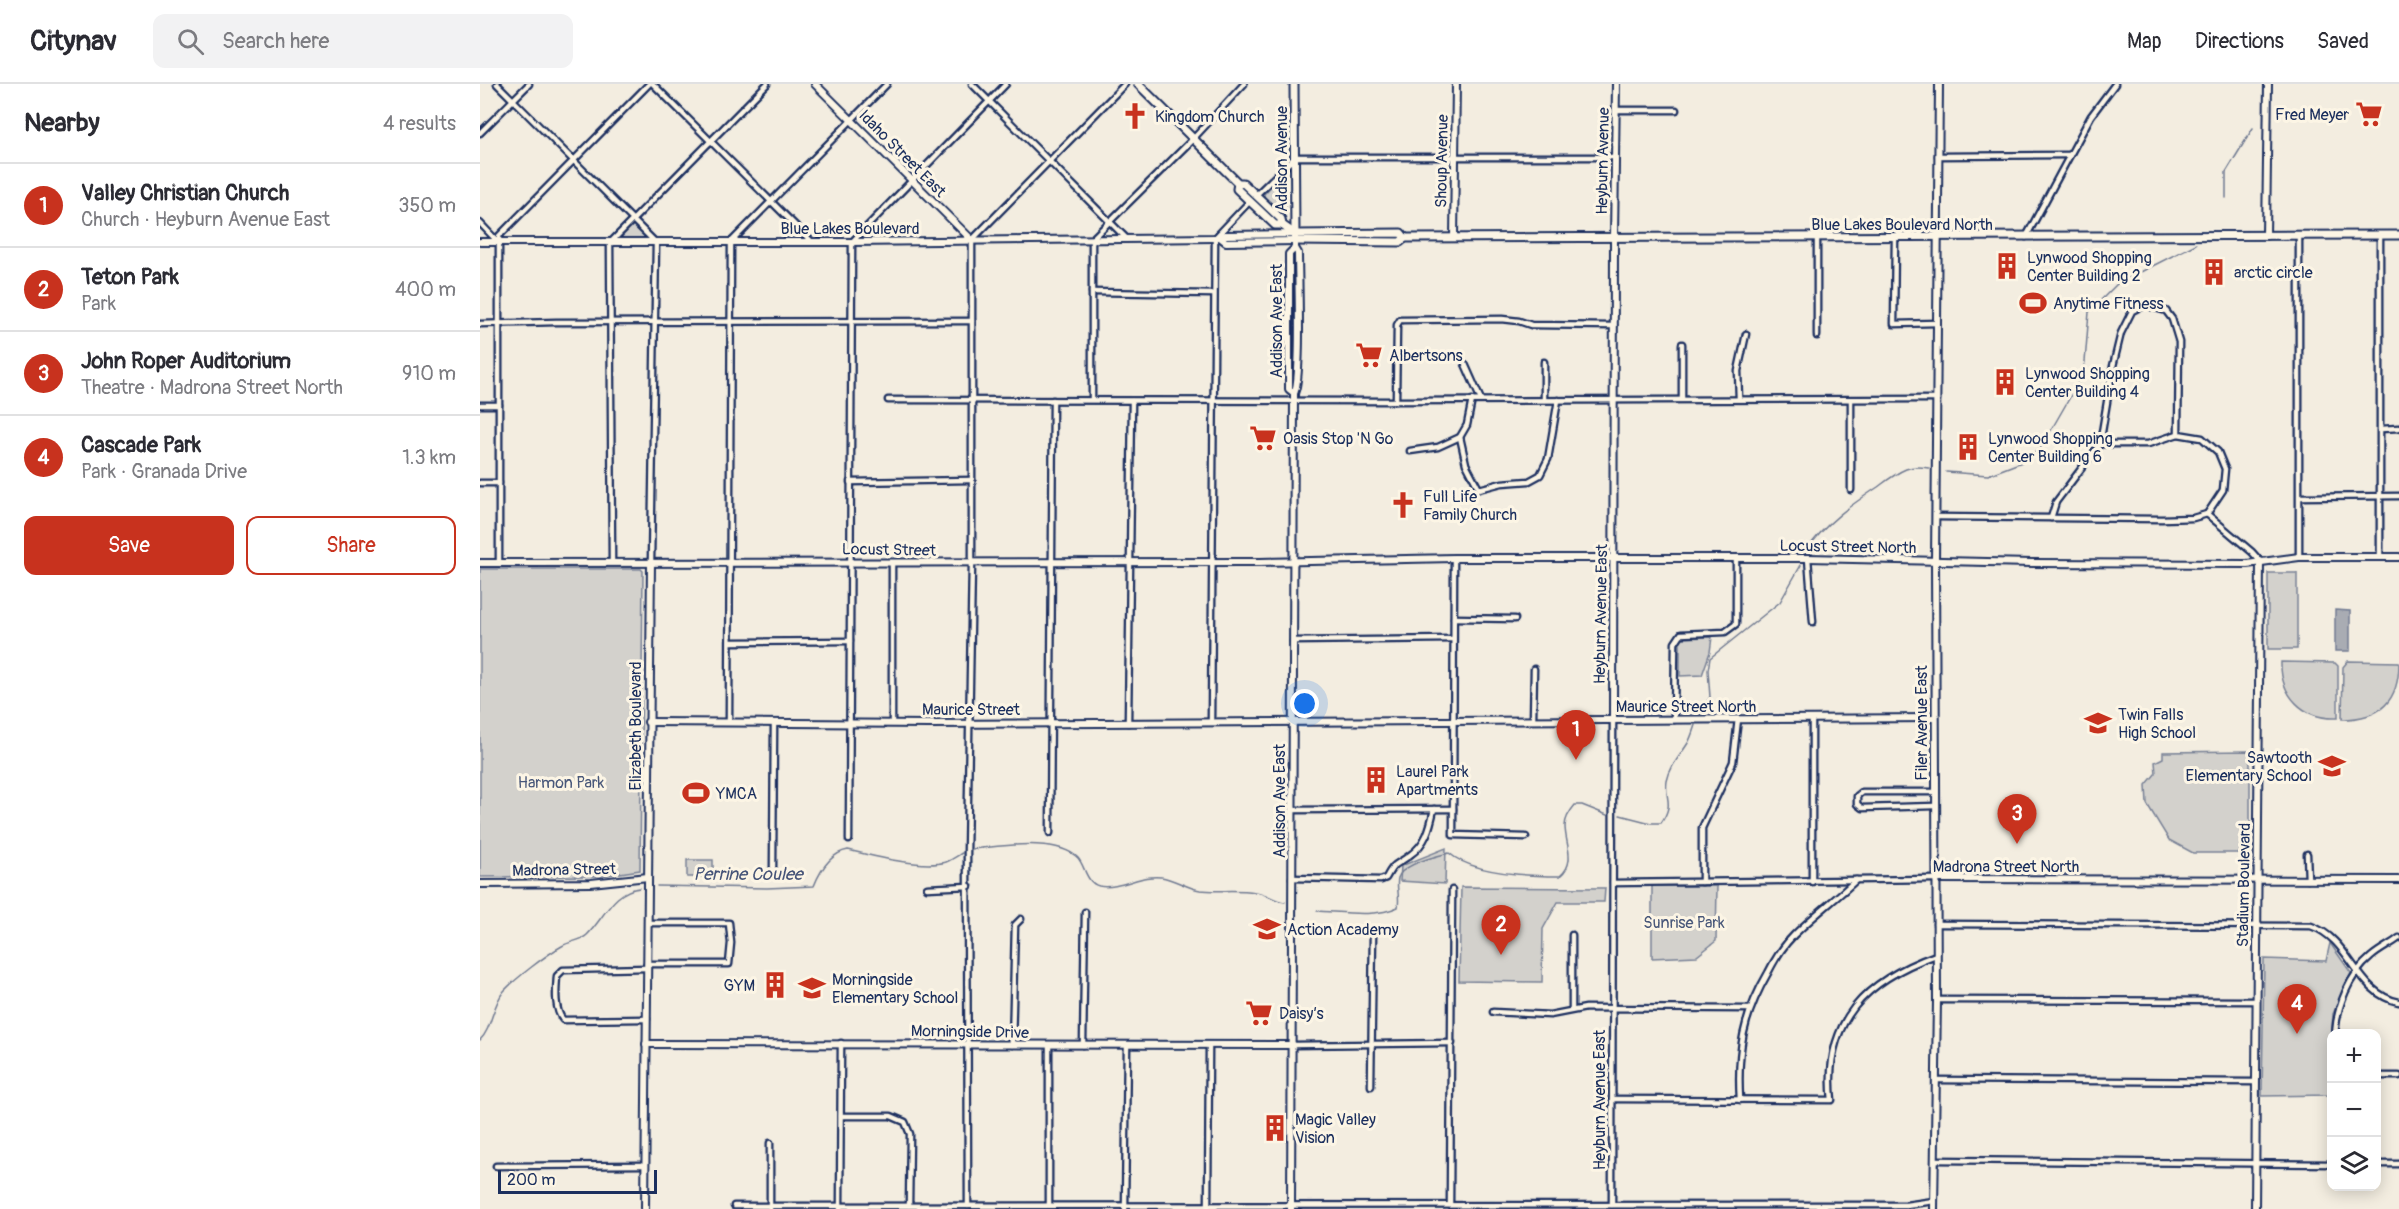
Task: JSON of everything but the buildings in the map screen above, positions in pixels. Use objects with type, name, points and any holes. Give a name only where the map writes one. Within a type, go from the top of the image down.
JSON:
[{"type":"main road","points":[[1138,84],[1238,183],[1237,189],[1253,198],[1275,225],[1282,225],[1295,241]]},
{"type":"main road","name":"Addison Avenue","points":[[1294,84],[1295,241]]},
{"type":"main road","name":"Blue Lakes Boulevard North","points":[[1295,241],[1401,233],[1405,238],[2399,235]]},
{"type":"street","points":[[497,84],[656,243]]},
{"type":"street","points":[[480,133],[529,84]]},
{"type":"street","points":[[499,563],[498,236],[651,84],[812,242]]},
{"type":"street","points":[[612,562],[610,243],[767,84]]},
{"type":"street","name":"Idaho Street East","points":[[815,84],[972,240]]},
{"type":"street","points":[[729,722],[731,242],[887,84]]},
{"type":"street","points":[[972,84],[1128,239]]},
{"type":"street","points":[[849,840],[852,242],[1006,84]]},
{"type":"street","points":[[968,1206],[969,886],[967,853],[972,563],[972,240],[1125,84]]},
{"type":"street","points":[[1092,399],[1092,239],[1193,139],[1244,84]]},
{"type":"street","name":"Shoup Avenue","points":[[1454,238],[1456,84]]},
{"type":"street","name":"Heyburn Avenue","points":[[1614,238],[1616,84]]},
{"type":"street","name":"Filer Avenue East","points":[[1934,1209],[1937,1000],[1935,561],[1939,84]]},
{"type":"street","points":[[2026,237],[2091,116],[2115,84]]},
{"type":"street","points":[[2266,236],[2268,84]]},
{"type":"street","points":[[1616,110],[1676,110]]},
{"type":"street","points":[[1938,156],[2070,155]]},
{"type":"street","points":[[1211,722],[1213,294],[1218,238],[1253,198],[1294,157],[1614,157]]},
{"type":"street","points":[[480,223],[498,242]]},
{"type":"street","name":"Blue Lakes Boulevard","points":[[480,242],[852,242],[1218,238],[1225,235],[1295,241]]},
{"type":"street","points":[[2299,236],[2299,557]]},
{"type":"street","points":[[2380,236],[2380,557]]},
{"type":"street","points":[[1895,237],[1894,324],[1937,324]]},
{"type":"street","name":"Heyburn Avenue East","points":[[1612,1206],[1614,238]]},
{"type":"street","points":[[1817,238],[1817,336]]},
{"type":"street","name":"Addison Ave East","points":[[1293,1206],[1293,641],[1296,398],[1289,389],[1289,254],[1295,241]]},
{"type":"street","name":"Elizabeth Boulevard","points":[[645,1209],[648,722],[656,243]]},
{"type":"street","points":[[1092,292],[1213,294]]},
{"type":"street","points":[[2051,518],[2056,502],[2100,444],[2121,333],[2126,321],[2135,310],[2148,306],[2166,311],[2176,328],[2179,342],[2178,434]]},
{"type":"street","points":[[1396,401],[1396,325],[1400,320],[1502,319],[1531,325],[1614,326]]},
{"type":"street","points":[[480,324],[972,321]]},
{"type":"street","points":[[1739,399],[1738,371],[1746,334]]},
{"type":"street","points":[[1682,344],[1683,399]]},
{"type":"street","points":[[1544,362],[1544,400]]},
{"type":"street","points":[[1465,364],[1481,400]]},
{"type":"street","points":[[888,400],[1937,399]]},
{"type":"street","points":[[1050,833],[1053,400]]},
{"type":"street","points":[[1410,451],[1438,447],[1460,437],[1467,425],[1472,400]]},
{"type":"street","points":[[1460,437],[1466,465],[1479,489],[1502,483],[1529,481],[1544,469],[1558,400]]},
{"type":"street","points":[[1851,400],[1851,490]]},
{"type":"street","points":[[1128,723],[1132,401]]},
{"type":"street","points":[[480,405],[499,405]]},
{"type":"street","points":[[2381,429],[2399,428]]},
{"type":"street","points":[[1936,517],[2193,518],[2207,514],[2223,490],[2225,469],[2223,460],[2202,438],[2178,434],[2148,444],[2100,444]]},
{"type":"street","points":[[850,482],[972,480]]},
{"type":"street","points":[[480,483],[499,483]]},
{"type":"street","points":[[2300,497],[2399,496]]},
{"type":"street","points":[[2207,514],[2260,561]]},
{"type":"street","name":"Locust Street North","points":[[1295,562],[1454,558],[1808,558],[2247,564],[2299,557],[2399,557]]},
{"type":"street","points":[[1454,558],[1453,835],[1526,837]]},
{"type":"street","points":[[1808,558],[1813,622]]},
{"type":"street","points":[[1674,720],[1675,642],[1681,634],[1725,632],[1736,624],[1736,559]]},
{"type":"street","name":"Stadium Boulevard","points":[[2255,1209],[2260,561]]},
{"type":"street","name":"Locust Street","points":[[480,563],[1295,562]]},
{"type":"street","points":[[892,563],[892,723]]},
{"type":"street","points":[[1454,618],[1515,619]]},
{"type":"street","points":[[1293,641],[1453,639]]},
{"type":"street","points":[[730,642],[850,641]]},
{"type":"street","points":[[1533,720],[1534,669]]},
{"type":"street","name":"Maurice Street North","points":[[1293,722],[1935,718]]},
{"type":"street","points":[[1702,882],[1702,828],[1733,762],[1737,719]]},
{"type":"street","points":[[1812,719],[1812,882]]},
{"type":"street","name":"Maurice Street","points":[[648,722],[850,724],[1293,722]]},
{"type":"street","points":[[773,868],[774,723]]},
{"type":"street","points":[[1935,792],[1862,792],[1857,796],[1857,804],[1862,808],[1935,806]]},
{"type":"street","points":[[1293,878],[1381,880],[1386,878],[1391,866],[1410,855],[1423,842],[1430,828],[1434,809]]},
{"type":"street","points":[[1293,810],[1453,809]]},
{"type":"street","points":[[2307,854],[2308,880]]},
{"type":"street","name":"Madrona Street","points":[[480,884],[591,883],[648,877]]},
{"type":"street","name":"Madrona Street North","points":[[1613,883],[1936,879],[2399,880]]},
{"type":"street","points":[[1740,1100],[1739,1059],[1749,1009],[1784,947],[1856,880]]},
{"type":"street","points":[[927,888],[969,886]]},
{"type":"street","points":[[1450,1205],[1452,890]]},
{"type":"street","points":[[1083,1045],[1084,912]]},
{"type":"street","points":[[1012,1045],[1015,925],[1021,919]]},
{"type":"street","points":[[647,1019],[563,1020],[558,1014],[556,989],[557,976],[563,970],[729,964],[731,943],[729,923],[648,923]]},
{"type":"street","points":[[1936,924],[2301,925],[2321,930],[2335,940],[2357,972],[2378,993],[2399,1002]]},
{"type":"street","points":[[1371,1086],[1373,933]]},
{"type":"street","points":[[1572,935],[1572,1009]]},
{"type":"street","points":[[2336,1029],[2340,1004],[2357,972],[2373,955],[2399,938]]},
{"type":"street","points":[[1612,1099],[1832,1100],[1830,1076],[1835,1042],[1857,1004],[1871,988],[1893,973],[1936,955]]},
{"type":"street","points":[[1937,1000],[2255,1001]]},
{"type":"street","points":[[1493,1012],[1551,1014],[1572,1009],[1749,1009]]},
{"type":"street","points":[[839,1207],[841,1043]]},
{"type":"street","points":[[1293,1045],[1452,1043]]},
{"type":"street","name":"Morningside Drive","points":[[646,1044],[1293,1045]]},
{"type":"street","points":[[1049,1045],[1049,1205]]},
{"type":"street","points":[[1125,1207],[1127,1045]]},
{"type":"street","points":[[1208,1207],[1209,1045]]},
{"type":"street","points":[[2381,1076],[2398,1076],[2399,1084]]},
{"type":"street","points":[[1936,1080],[2255,1082]]},
{"type":"street","points":[[841,1116],[891,1116],[905,1122],[910,1134],[909,1206]]},
{"type":"street","points":[[770,1143],[770,1208]]},
{"type":"street","points":[[1936,1160],[2327,1164]]},
{"type":"street","points":[[2381,1164],[2399,1164]]},
{"type":"street","points":[[496,1166],[645,1165]]},
{"type":"street","points":[[734,1206],[770,1208],[909,1206],[927,1208],[1049,1205],[1125,1207],[1450,1205],[1641,1208],[1808,1207],[1934,1201]]},
{"type":"green space","points":[[1284,176],[1286,213],[1282,215],[1265,200],[1264,194],[1279,178]]},
{"type":"green space","points":[[633,220],[656,243],[610,243]]},
{"type":"green space","name":"Harmon Park","points":[[480,569],[641,569],[643,571],[640,870],[600,876],[480,877]]},
{"type":"green space","points":[[2268,573],[2297,573],[2297,649],[2268,649]]},
{"type":"green space","points":[[1712,637],[1710,652],[1702,675],[1680,676],[1680,638]]},
{"type":"green space","points":[[2348,661],[2399,662],[2398,676],[2396,687],[2385,705],[2367,716],[2342,719],[2343,667]]},
{"type":"green space","points":[[2281,662],[2335,663],[2338,666],[2338,718],[2314,715],[2296,703],[2289,695],[2285,685]]},
{"type":"green space","points":[[2248,751],[2250,755],[2250,853],[2193,853],[2169,840],[2147,804],[2146,785],[2156,773],[2155,762],[2163,758],[2163,752]]},
{"type":"green space","points":[[1446,848],[1445,884],[1400,881],[1401,866]]},
{"type":"green space","points":[[687,860],[713,860],[713,877],[687,877]]},
{"type":"green space","name":"Sunrise Park","points":[[1652,886],[1717,886],[1716,941],[1697,956],[1652,958]]},
{"type":"green space","points":[[1461,887],[1605,888],[1604,902],[1558,902],[1543,929],[1542,982],[1459,981]]},
{"type":"green space","points":[[2330,943],[2351,973],[2333,1014],[2332,1029],[2327,1029],[2327,1095],[2262,1096],[2264,959],[2326,961]]},
{"type":"shaded area","points":[[2335,610],[2350,611],[2350,651],[2335,651]]},
{"type":"waterway","name":"Perrine Coulee","points":[[2226,198],[2226,172],[2253,128]]},
{"type":"waterway","name":"Perrine Coulee","points":[[1946,472],[1988,475],[2027,460],[2042,446],[2081,378],[2085,362],[2089,312],[2117,284],[2196,244]]},
{"type":"waterway","name":"Perrine Coulee","points":[[1807,550],[1839,515],[1891,477],[1909,468],[1929,468]]},
{"type":"waterway","name":"Perrine Coulee","points":[[1700,714],[1710,697],[1708,670],[1710,658],[1780,602],[1801,565]]},
{"type":"waterway","name":"Perrine Coulee","points":[[1620,815],[1651,823],[1661,823],[1668,805],[1666,787],[1668,776],[1689,741],[1695,725]]},
{"type":"waterway","name":"Perrine Coulee","points":[[1317,911],[1369,913],[1398,907],[1398,878],[1401,873],[1420,861],[1449,853],[1459,860],[1486,870],[1560,876],[1568,865],[1569,852],[1565,823],[1573,807],[1582,805],[1607,815]]},
{"type":"waterway","name":"Perrine Coulee","points":[[971,849],[1027,844],[1056,847],[1078,858],[1088,878],[1099,886],[1115,886],[1146,878],[1161,877],[1200,890],[1255,892],[1285,902]]},
{"type":"waterway","name":"Perrine Coulee","points":[[657,886],[767,888],[814,886],[819,874],[831,859],[848,850],[897,861],[924,864],[946,862],[962,853]]},
{"type":"waterway","name":"Perrine Coulee","points":[[480,1040],[487,1030],[500,997],[509,986],[555,950],[585,937],[616,899],[631,890],[640,888]]},
{"type":"place","name":"Fred Meyer","points":[[2369,114]]},
{"type":"place","name":"Kingdom Church","points":[[1135,116]]},
{"type":"place","name":"Lynwood Shopping Center Building 2","points":[[2007,266]]},
{"type":"place","name":"arctic circle","points":[[2214,272]]},
{"type":"place","name":"Anytime Fitness","points":[[2033,303]]},
{"type":"place","name":"Albertsons","points":[[1369,355]]},
{"type":"place","name":"Lynwood Shopping Center Building 4","points":[[2005,382]]},
{"type":"place","name":"Oasis Stop 'N Go","points":[[1263,438]]},
{"type":"place","name":"Lynwood Shopping Center Building 6","points":[[1968,447]]},
{"type":"place","name":"Full Life Family Church","points":[[1403,505]]},
{"type":"place","name":"Twin Falls High School","points":[[2098,723]]},
{"type":"place","name":"Valley Christian Church","points":[[1576,760]]},
{"type":"place","name":"Sawtooth Elementary School","points":[[2332,766]]},
{"type":"place","name":"Laurel Park Apartments","points":[[1376,780]]},
{"type":"place","name":"YMCA","points":[[696,793]]},
{"type":"place","name":"John Roper Auditorium","points":[[2017,844]]},
{"type":"place","name":"Action Academy","points":[[1267,929]]},
{"type":"place","name":"Teton Park","points":[[1501,955]]},
{"type":"place","name":"GYM","points":[[775,985]]},
{"type":"place","name":"Morningside Elementary School","points":[[812,988]]},
{"type":"place","name":"Daisy’s","points":[[1259,1013]]},
{"type":"place","name":"Cascade Park","points":[[2297,1034]]},
{"type":"place","name":"Magic Valley Vision","points":[[1275,1128]]}]
